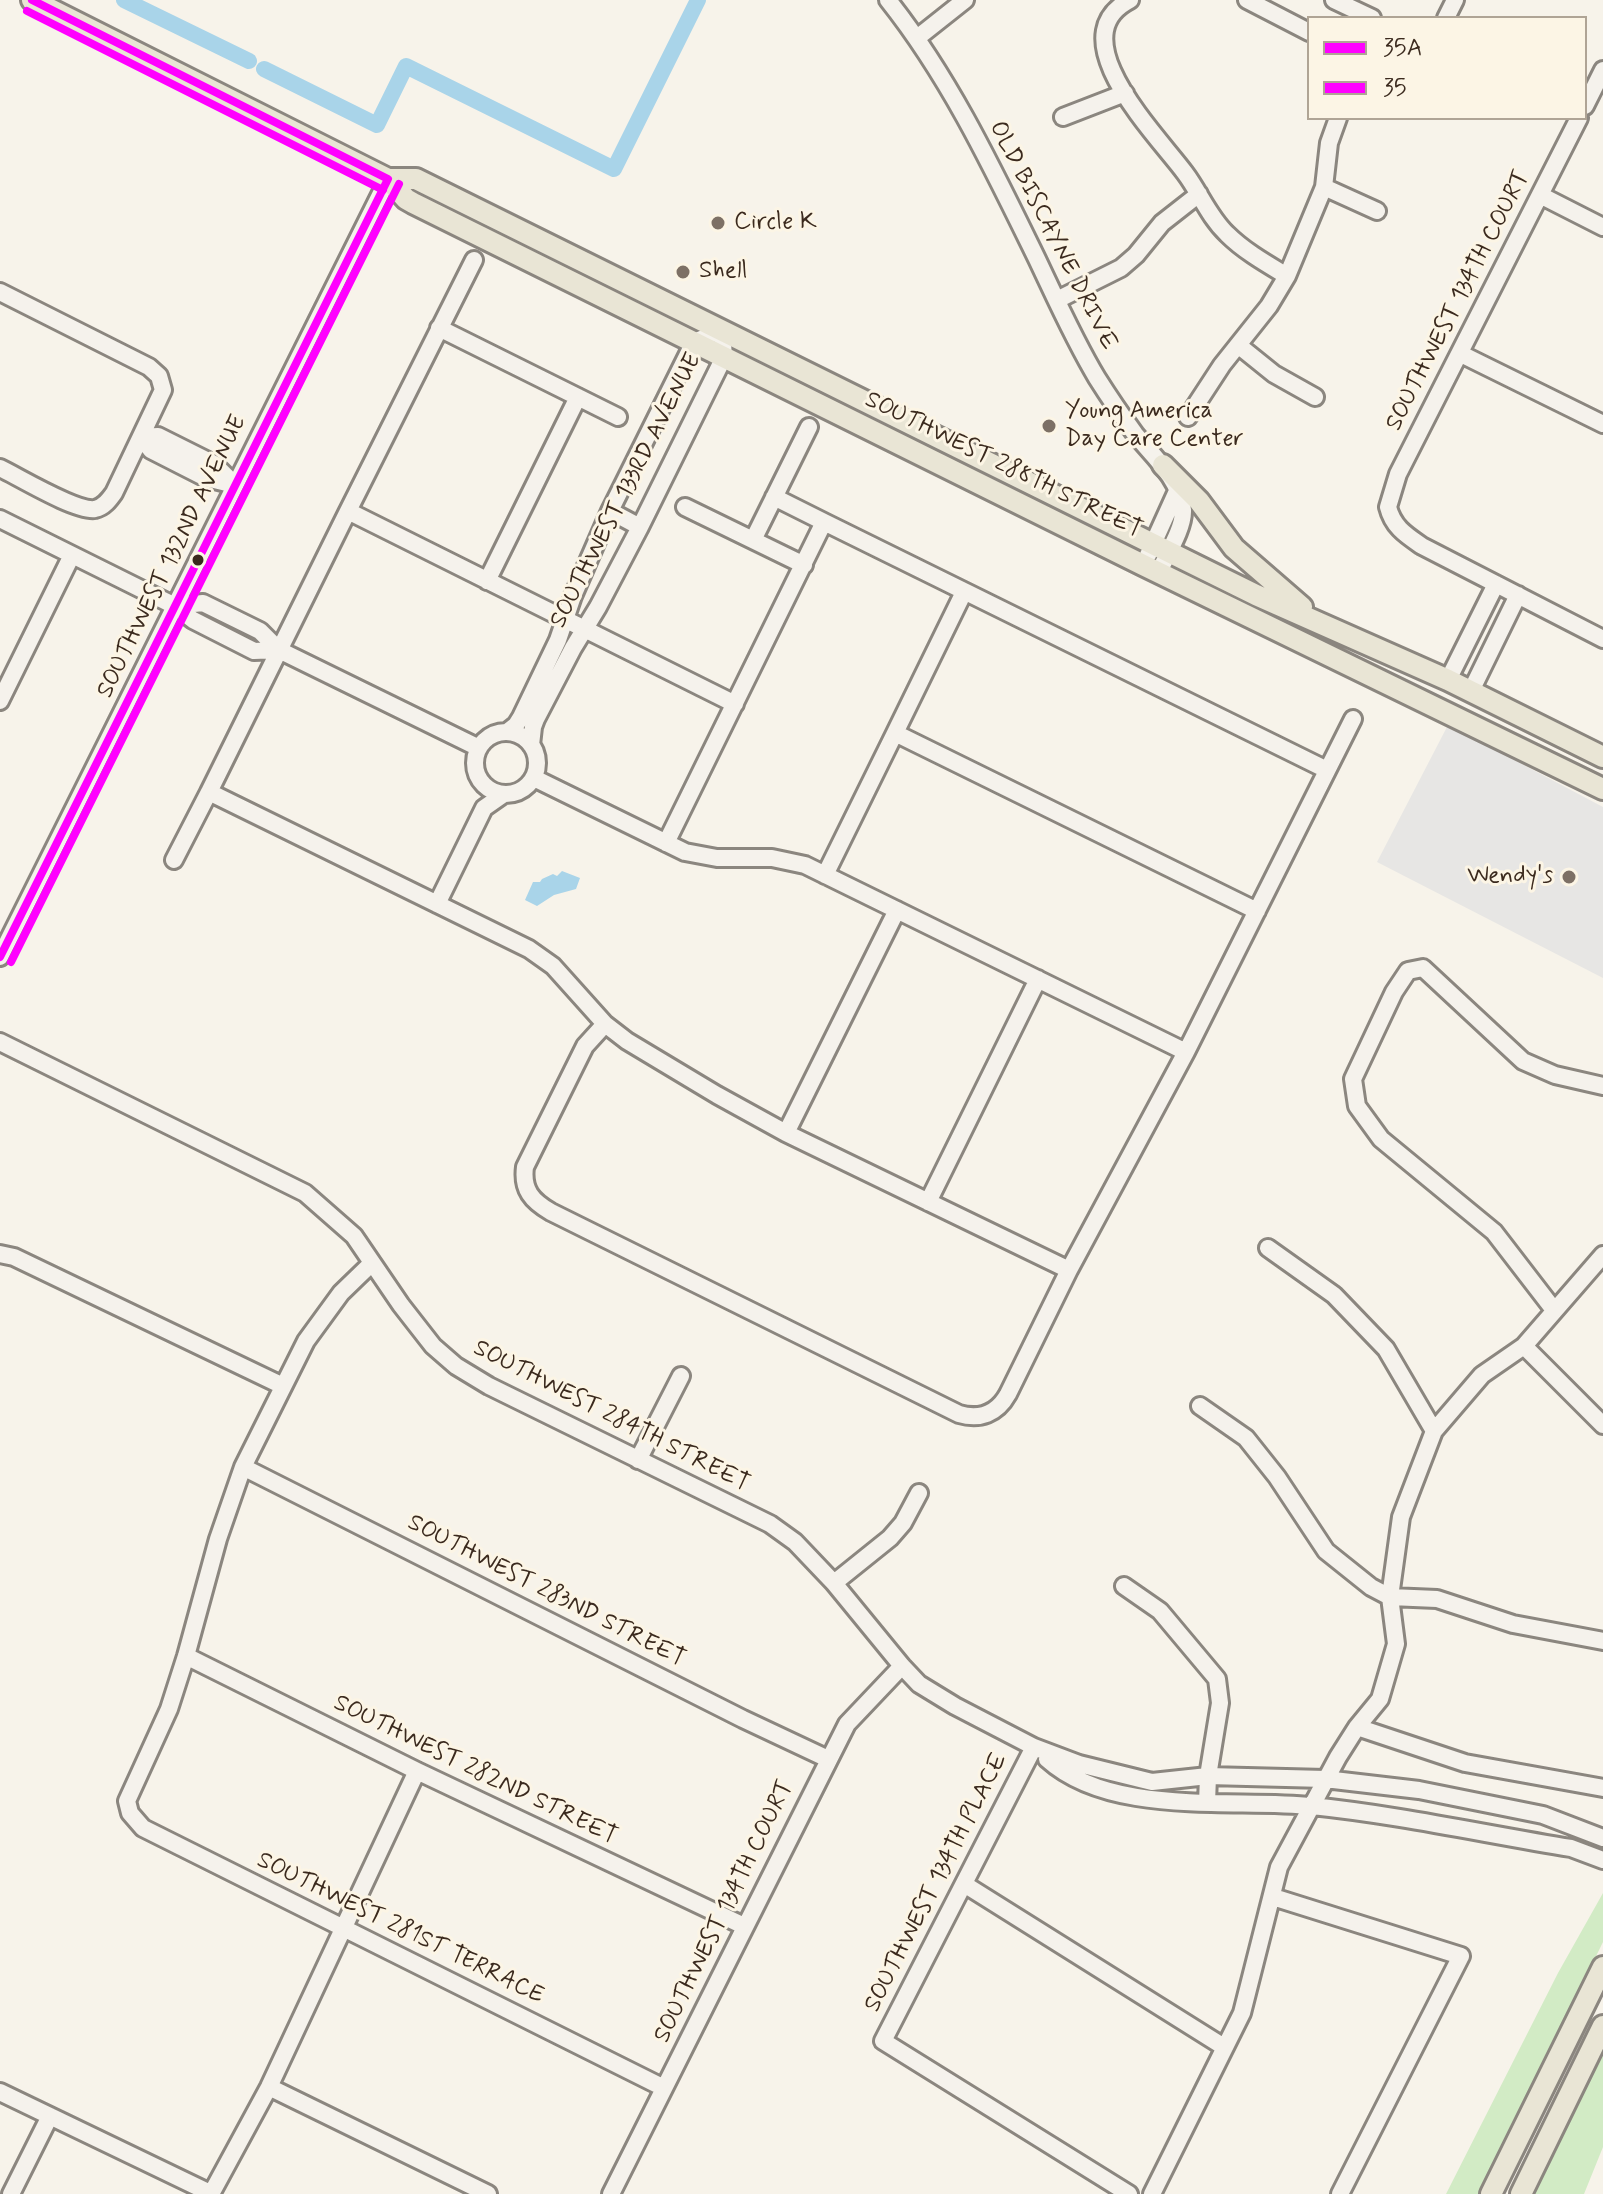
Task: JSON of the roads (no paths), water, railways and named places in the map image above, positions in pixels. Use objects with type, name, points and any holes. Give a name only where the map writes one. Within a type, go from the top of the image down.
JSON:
[{"type":"main road","name":"SOUTHWEST 288TH STREET","points":[[32,0],[388,179],[406,199],[1603,789]]},
{"type":"main road","name":"SOUTHWEST 288TH STREET","points":[[388,179],[416,179],[1161,548],[1448,680],[1603,757]]},
{"type":"main road","points":[[973,480],[982,460]]},
{"type":"main road","points":[[1163,465],[1199,501],[1234,548],[1320,623]]},
{"type":"main road","points":[[1491,2194],[1603,1967]]},
{"type":"main road","points":[[1521,2194],[1603,2026]]},
{"type":"street","name":"OLD BISCAYNE DRIVE","points":[[888,0],[917,38],[952,95],[1078,344],[1104,389],[1133,431],[1163,465],[1177,491],[1183,509],[1182,517],[1151,568]]},
{"type":"street","points":[[917,38],[965,0]]},
{"type":"street","points":[[1130,0],[1109,16],[1103,40],[1105,52],[1125,93],[1217,223],[1262,261],[1287,276]]},
{"type":"street","points":[[1247,0],[1307,31]]},
{"type":"street","points":[[1334,0],[1368,16]]},
{"type":"street","points":[[1587,102],[1603,70]]},
{"type":"street","points":[[1063,117],[1125,93]]},
{"type":"street","points":[[1188,417],[1222,365],[1269,306],[1287,276],[1324,187],[1329,143],[1337,120]]},
{"type":"street","name":"SOUTHWEST 134TH COURT","points":[[1496,584],[1404,534],[1395,525],[1388,507],[1398,474],[1578,120]]},
{"type":"street","name":"SOUTHWEST 132ND AVENUE","points":[[0,957],[388,179]]},
{"type":"street","points":[[1324,187],[1377,211]]},
{"type":"street","points":[[1057,300],[1121,268],[1162,223],[1199,194]]},
{"type":"street","points":[[1540,195],[1603,227]]},
{"type":"street","points":[[174,860],[474,260]]},
{"type":"street","points":[[0,292],[153,369],[161,380],[163,390],[111,498],[98,508],[75,506],[0,468]]},
{"type":"street","points":[[439,328],[618,417]]},
{"type":"street","name":"SOUTHWEST 133RD AVENUE","points":[[507,732],[521,717],[558,640],[573,596],[610,511],[694,342],[722,330],[724,357],[640,527],[536,719],[531,745]]},
{"type":"street","points":[[1238,345],[1274,374],[1315,397]]},
{"type":"street","points":[[1461,354],[1603,424]]},
{"type":"street","points":[[487,581],[578,397]]},
{"type":"street","points":[[753,540],[809,427]]},
{"type":"street","points":[[141,437],[158,436],[214,464],[235,485]]},
{"type":"street","points":[[774,497],[1327,770]]},
{"type":"street","points":[[685,507],[804,565]]},
{"type":"street","points":[[348,511],[735,704]]},
{"type":"street","points":[[610,511],[640,527]]},
{"type":"street","points":[[0,519],[175,606],[203,603],[260,631],[279,650],[479,748]]},
{"type":"street","points":[[666,843],[824,522]]},
{"type":"street","points":[[0,701],[72,555]]},
{"type":"street","points":[[1448,680],[1496,584],[1603,639]]},
{"type":"street","points":[[825,875],[964,592]]},
{"type":"street","points":[[1471,691],[1518,595]]},
{"type":"street","points":[[605,1024],[585,1046],[525,1167],[525,1186],[530,1197],[551,1212],[959,1414],[973,1417],[991,1413],[1003,1402],[1069,1270],[1186,1052],[1353,719]]},
{"type":"street","points":[[437,904],[484,808],[483,784],[475,767],[479,748],[491,736],[507,732],[525,738],[537,761],[534,778],[524,789],[504,794],[492,791],[483,784]]},
{"type":"street","points":[[895,733],[1257,911]]},
{"type":"street","points":[[534,778],[666,843],[700,856],[756,857],[805,865],[1186,1052]]},
{"type":"street","points":[[209,792],[542,957],[567,980],[605,1024],[627,1041],[786,1133],[1069,1270]]},
{"type":"street","points":[[484,808],[504,794]]},
{"type":"street","points":[[786,1133],[897,910]]},
{"type":"street","points":[[1554,1310],[1494,1232],[1381,1139],[1357,1106],[1353,1079],[1394,992],[1408,971],[1423,968],[1523,1061],[1555,1075],[1603,1086]]},
{"type":"street","points":[[928,1202],[1038,979]]},
{"type":"street","name":"SOUTHWEST 284TH STREET","points":[[0,1042],[305,1193],[354,1236],[433,1346],[456,1366],[489,1386],[770,1524],[795,1542],[834,1583],[919,1684],[1034,1747],[1079,1764],[1152,1782],[1208,1776],[1325,1779],[1419,1790],[1543,1815],[1603,1838]]},
{"type":"street","points":[[1268,1248],[1334,1295],[1386,1349],[1434,1431]]},
{"type":"street","points":[[0,1254],[14,1257],[283,1386]]},
{"type":"street","points":[[1152,2194],[1242,2013],[1279,1867],[1325,1779],[1357,1727],[1380,1699],[1396,1644],[1390,1597],[1401,1517],[1434,1431],[1482,1375],[1524,1346],[1603,1255]]},
{"type":"street","points":[[186,1656],[218,1539],[243,1467],[306,1341],[341,1293],[372,1263]]},
{"type":"street","points":[[1524,1346],[1603,1425]]},
{"type":"street","points":[[638,1460],[681,1376]]},
{"type":"street","points":[[1200,1406],[1246,1438],[1277,1477],[1326,1551],[1371,1587],[1390,1597],[1437,1599],[1513,1624],[1603,1641]]},
{"type":"street","name":"SOUTHWEST 283ND STREET","points":[[243,1467],[828,1759]]},
{"type":"street","points":[[834,1583],[890,1538],[903,1523],[919,1493]]},
{"type":"street","points":[[1124,1586],[1160,1611],[1217,1679],[1220,1703],[1208,1776],[1207,1803]]},
{"type":"street","name":"SOUTHWEST 282ND STREET","points":[[186,1656],[417,1771],[744,1926]]},
{"type":"street","name":"SOUTHWEST 281ST TERRACE","points":[[186,1656],[169,1709],[127,1801],[130,1813],[143,1828],[664,2088]]},
{"type":"street","name":"SOUTHWEST 134TH COURT","points":[[611,2194],[847,1724],[902,1666]]},
{"type":"street","points":[[1357,1727],[1465,1763],[1603,1788]]},
{"type":"street","name":"SOUTHWEST 284TH STREET","points":[[1034,1747],[1053,1765],[1092,1786],[1155,1801],[1311,1806],[1571,1848],[1603,1860]]},
{"type":"street","name":"SOUTHWEST 134TH PLACE","points":[[1034,1747],[883,2041],[1129,2194]]},
{"type":"street","points":[[0,2092],[211,2194],[269,2087],[417,1771]]},
{"type":"street","points":[[964,1884],[1224,2047]]},
{"type":"street","points":[[1273,1897],[1461,1956],[1340,2194]]},
{"type":"street","points":[[269,2087],[488,2194]]},
{"type":"street","points":[[11,2194],[50,2116]]},
{"type":"water","points":[[562,871],[580,878],[576,889],[554,895],[537,906],[525,900],[533,882],[540,882],[553,874],[557,876]]},
{"type":"waterway","points":[[124,0],[249,61]]},
{"type":"waterway","points":[[264,69],[377,125],[406,66],[614,169],[698,0]]},
{"type":"place","name":"Circle K","points":[[718,223]]},
{"type":"place","name":"Shell","points":[[683,272]]},
{"type":"place","name":"Young America Day Care Center","points":[[1049,426]]},
{"type":"place","name":"Wendy's","points":[[1569,877]]}]
